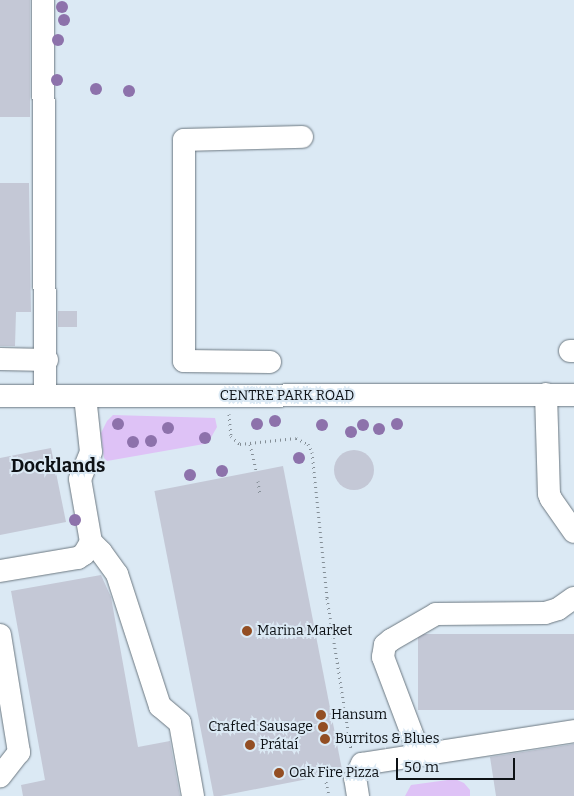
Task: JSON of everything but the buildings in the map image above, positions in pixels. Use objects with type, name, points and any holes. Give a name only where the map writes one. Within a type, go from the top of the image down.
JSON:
[{"type":"street","points":[[43,0],[45,396]]},
{"type":"street","points":[[184,396],[184,140],[302,137]]},
{"type":"street","points":[[0,359],[46,360]]},
{"type":"street","points":[[184,361],[270,362]]},
{"type":"street","points":[[546,394],[551,499],[574,532]]},
{"type":"street","name":"CENTRE PARK ROAD","points":[[0,396],[574,394]]},
{"type":"street","points":[[85,396],[91,452],[80,479],[91,542],[117,574],[160,706],[180,723],[193,796]]},
{"type":"street","points":[[0,571],[78,558],[84,554],[91,542]]},
{"type":"street","points":[[420,754],[383,657],[385,645],[390,640],[436,614],[545,613],[558,608],[574,598]]},
{"type":"street","points":[[0,636],[19,752],[0,776]]},
{"type":"street","points":[[357,787],[362,764],[574,731]]},
{"type":"path","points":[[229,396],[232,436],[240,444],[296,438],[308,444],[312,452],[327,598],[357,787]]},
{"type":"path","points":[[250,444],[256,471]]},
{"type":"path","points":[[258,481],[260,495]]},
{"type":"path","points":[[325,777],[328,796]]},
{"type":"shaded area","points":[[113,415],[215,418],[217,427],[209,441],[204,444],[107,461],[104,458],[101,433],[107,421]]},
{"type":"shaded area","points":[[455,779],[464,783],[470,790],[470,796],[405,796],[411,785]]},
{"type":"place","name":"Marina Market","points":[[247,631]]},
{"type":"place","name":"Hansum","points":[[321,715]]},
{"type":"place","name":"Crafted Sausage","points":[[323,727]]},
{"type":"place","name":"Burritos & Blues","points":[[325,739]]},
{"type":"place","name":"Prátaí","points":[[250,745]]},
{"type":"place","name":"Oak Fire Pizza","points":[[279,773]]},
{"type":"district","name":"Docklands","points":[[58,466]]}]
